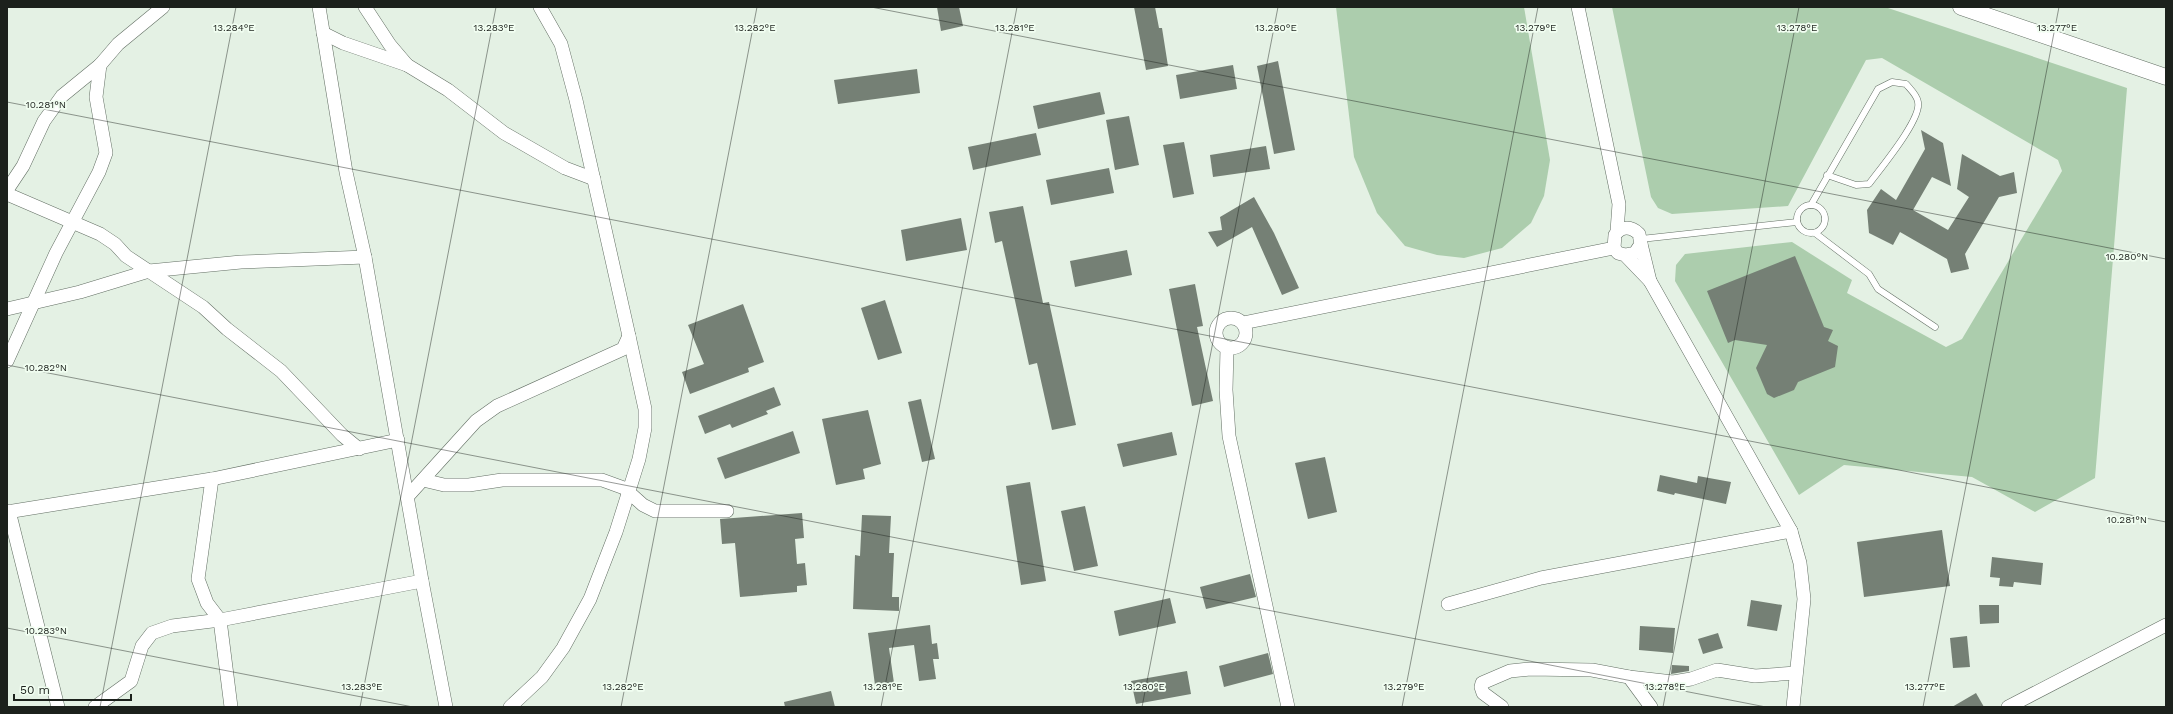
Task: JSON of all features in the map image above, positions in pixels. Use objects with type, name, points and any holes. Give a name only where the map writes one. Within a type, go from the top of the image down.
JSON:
[{"type":"street","points":[[7,190],[23,166],[44,121],[62,96],[100,65],[118,44],[163,7]]},
{"type":"street","points":[[319,7],[346,172],[365,257],[422,581],[446,707]]},
{"type":"street","points":[[365,7],[390,45],[407,65]]},
{"type":"street","points":[[510,707],[542,677],[564,648],[590,599],[616,532],[629,493],[639,459],[645,428],[645,409],[576,100],[561,44],[540,7]]},
{"type":"street","points":[[1578,7],[1619,204],[1617,232],[1613,239],[1619,251],[1650,281]]},
{"type":"street","points":[[1961,7],[2166,77]]},
{"type":"street","points":[[323,33],[343,43],[407,65],[448,90],[504,133],[565,168],[594,179]]},
{"type":"street","points":[[7,361],[71,222],[79,211],[99,172],[106,153],[96,97],[100,65]]},
{"type":"street","points":[[7,194],[100,234],[115,244],[126,256],[203,307],[227,329],[282,371],[342,435],[359,448]]},
{"type":"street","points":[[1619,204],[1639,237],[1650,281],[1791,531],[1800,563],[1804,599],[1793,707]]},
{"type":"street","points":[[1617,232],[1628,228],[1639,237]]},
{"type":"street","points":[[1243,324],[1619,251],[1635,253],[1639,237]]},
{"type":"street","points":[[7,309],[80,292],[149,271],[241,262],[365,257]]},
{"type":"street","points":[[1232,317],[1243,324],[1246,330],[1246,338],[1242,344],[1235,348],[1228,348],[1217,340],[1217,327],[1226,318],[1232,317]]},
{"type":"street","points":[[408,496],[476,421],[497,406],[623,349],[629,336]]},
{"type":"street","points":[[1228,348],[1226,390],[1229,436],[1288,707]]},
{"type":"street","points":[[58,707],[8,512],[212,479],[398,440]]},
{"type":"street","points":[[212,479],[198,579],[206,604],[220,620],[231,707]]},
{"type":"street","points":[[423,480],[444,485],[470,485],[502,480],[602,480],[624,488],[655,511],[727,511]]},
{"type":"street","points":[[1448,604],[1542,578],[1791,531]]},
{"type":"street","points":[[95,707],[131,681],[142,646],[152,633],[172,626],[220,620],[422,581]]},
{"type":"street","points":[[2008,707],[2166,625]]},
{"type":"street","points":[[1502,707],[1483,692],[1481,687],[1482,683],[1510,671],[1592,670],[1629,677],[1673,682],[1691,679],[1717,670],[1755,676],[1796,673]]},
{"type":"street","points":[[1629,677],[1651,707]]},
{"type":"lane","points":[[1811,205],[1827,175],[1878,89],[1892,82],[1906,84],[1917,96],[1919,104],[1915,120],[1869,184],[1856,185],[1827,175]]},
{"type":"lane","points":[[1811,205],[1818,206],[1826,217],[1825,224],[1821,230],[1815,233],[1803,232],[1796,222],[1800,210],[1811,205]]},
{"type":"lane","points":[[1639,237],[1796,222]]},
{"type":"lane","points":[[1815,233],[1869,274],[1878,289],[1936,327]]},
{"type":"green space","points":[[1336,7],[1524,7],[1550,160],[1544,196],[1531,223],[1502,248],[1464,258],[1437,255],[1405,246],[1377,213],[1354,157]]},
{"type":"green space","points":[[1612,7],[1885,7],[2127,88],[2095,478],[2035,512],[1972,477],[1844,465],[1799,495],[1675,281],[1676,265],[1685,254],[1792,242],[1852,280],[1847,293],[1946,347],[1962,339],[2062,171],[2058,160],[1882,58],[1866,60],[1788,206],[1672,214],[1658,208],[1651,197]]},
{"type":"building","points":[[937,7],[959,7],[963,26],[941,31]]},
{"type":"building","points":[[1134,7],[1155,7],[1159,28],[1162,28],[1168,66],[1146,70]]},
{"type":"building","points":[[1278,61],[1295,150],[1274,154],[1257,66]]},
{"type":"building","points":[[1233,65],[1237,89],[1180,99],[1176,75]]},
{"type":"building","points":[[917,69],[920,93],[838,104],[834,80]]},
{"type":"building","points":[[1100,92],[1105,114],[1038,129],[1033,106]]},
{"type":"building","points":[[1129,116],[1139,165],[1115,170],[1106,120]]},
{"type":"building","points":[[1921,130],[1943,143],[1951,186],[1932,177],[1913,210],[1948,230],[1969,197],[1957,189],[1962,154],[2000,176],[2014,172],[2017,193],[1999,197],[1965,254],[1969,269],[1951,273],[1947,259],[1900,232],[1893,245],[1869,233],[1867,210],[1881,189],[1896,200],[1925,149]]},
{"type":"building","points":[[1036,133],[1041,155],[973,170],[968,147]]},
{"type":"building","points":[[1184,142],[1194,194],[1173,198],[1163,145]]},
{"type":"building","points":[[1266,146],[1270,169],[1213,177],[1210,155]]},
{"type":"building","points":[[1109,168],[1114,193],[1051,205],[1046,180]]},
{"type":"building","points":[[1254,197],[1274,233],[1299,288],[1282,295],[1252,227],[1217,247],[1208,232],[1222,230],[1220,217]]},
{"type":"building","points":[[1023,206],[1043,303],[1049,302],[1076,425],[1052,430],[1037,363],[1029,365],[1002,241],[995,243],[989,212]]},
{"type":"building","points":[[961,218],[967,250],[906,261],[901,230]]},
{"type":"building","points":[[1127,250],[1132,275],[1075,287],[1070,261]]},
{"type":"building","points":[[1795,256],[1824,327],[1833,330],[1828,341],[1838,346],[1835,367],[1798,382],[1794,390],[1774,398],[1767,394],[1756,368],[1767,345],[1735,340],[1728,343],[1707,291]]},
{"type":"building","points":[[1195,284],[1203,326],[1197,327],[1213,401],[1192,406],[1169,289]]},
{"type":"building","points":[[885,300],[902,353],[878,360],[861,308]]},
{"type":"building","points":[[743,304],[764,362],[748,368],[749,372],[690,394],[682,372],[704,364],[688,325]]},
{"type":"building","points":[[774,387],[781,405],[766,411],[768,414],[732,428],[730,424],[705,434],[698,416]]},
{"type":"building","points":[[921,399],[935,459],[922,462],[908,402]]},
{"type":"building","points":[[868,410],[881,464],[863,469],[865,479],[836,485],[822,419]]},
{"type":"building","points":[[793,431],[800,453],[725,479],[717,458]]},
{"type":"building","points":[[1172,432],[1177,455],[1123,467],[1117,444]]},
{"type":"building","points":[[1325,457],[1337,512],[1308,519],[1295,463]]},
{"type":"building","points":[[1660,475],[1697,483],[1698,476],[1731,482],[1726,504],[1675,493],[1674,495],[1657,491]]},
{"type":"building","points":[[1030,482],[1046,581],[1021,585],[1006,486]]},
{"type":"building","points":[[1085,506],[1098,566],[1074,571],[1061,511]]},
{"type":"building","points":[[802,513],[804,538],[795,539],[797,564],[805,563],[807,585],[797,586],[797,592],[740,597],[735,543],[722,544],[720,519]]},
{"type":"building","points":[[862,515],[891,516],[889,553],[894,553],[892,597],[899,597],[899,611],[853,609],[855,555],[860,556]]},
{"type":"building","points":[[1942,530],[1950,586],[1864,597],[1857,542]]},
{"type":"building","points":[[1992,557],[2043,563],[2041,585],[2014,582],[2013,587],[1999,586],[2000,578],[1990,577]]},
{"type":"building","points":[[1250,574],[1256,597],[1206,609],[1200,587]]},
{"type":"building","points":[[1170,598],[1176,623],[1119,636],[1114,611]]},
{"type":"building","points":[[1751,600],[1782,605],[1777,631],[1747,626]]},
{"type":"building","points":[[1979,605],[1999,605],[1999,623],[1980,624]]},
{"type":"building","points":[[930,625],[932,644],[937,643],[939,659],[933,659],[936,679],[919,681],[914,645],[889,648],[894,683],[875,685],[868,633]]},
{"type":"building","points":[[1640,626],[1675,628],[1673,653],[1639,650]]},
{"type":"building","points":[[1718,633],[1723,648],[1703,654],[1698,639]]},
{"type":"building","points":[[1967,636],[1970,667],[1953,668],[1950,638]]},
{"type":"building","points":[[1268,653],[1273,674],[1224,687],[1219,666]]},
{"type":"building","points":[[1672,665],[1689,666],[1689,671],[1671,674]]},
{"type":"building","points":[[1187,671],[1191,694],[1136,704],[1131,681]]},
{"type":"building","points":[[831,691],[835,707],[785,707],[784,702]]},
{"type":"building","points":[[1976,693],[1984,707],[1952,707]]}]
